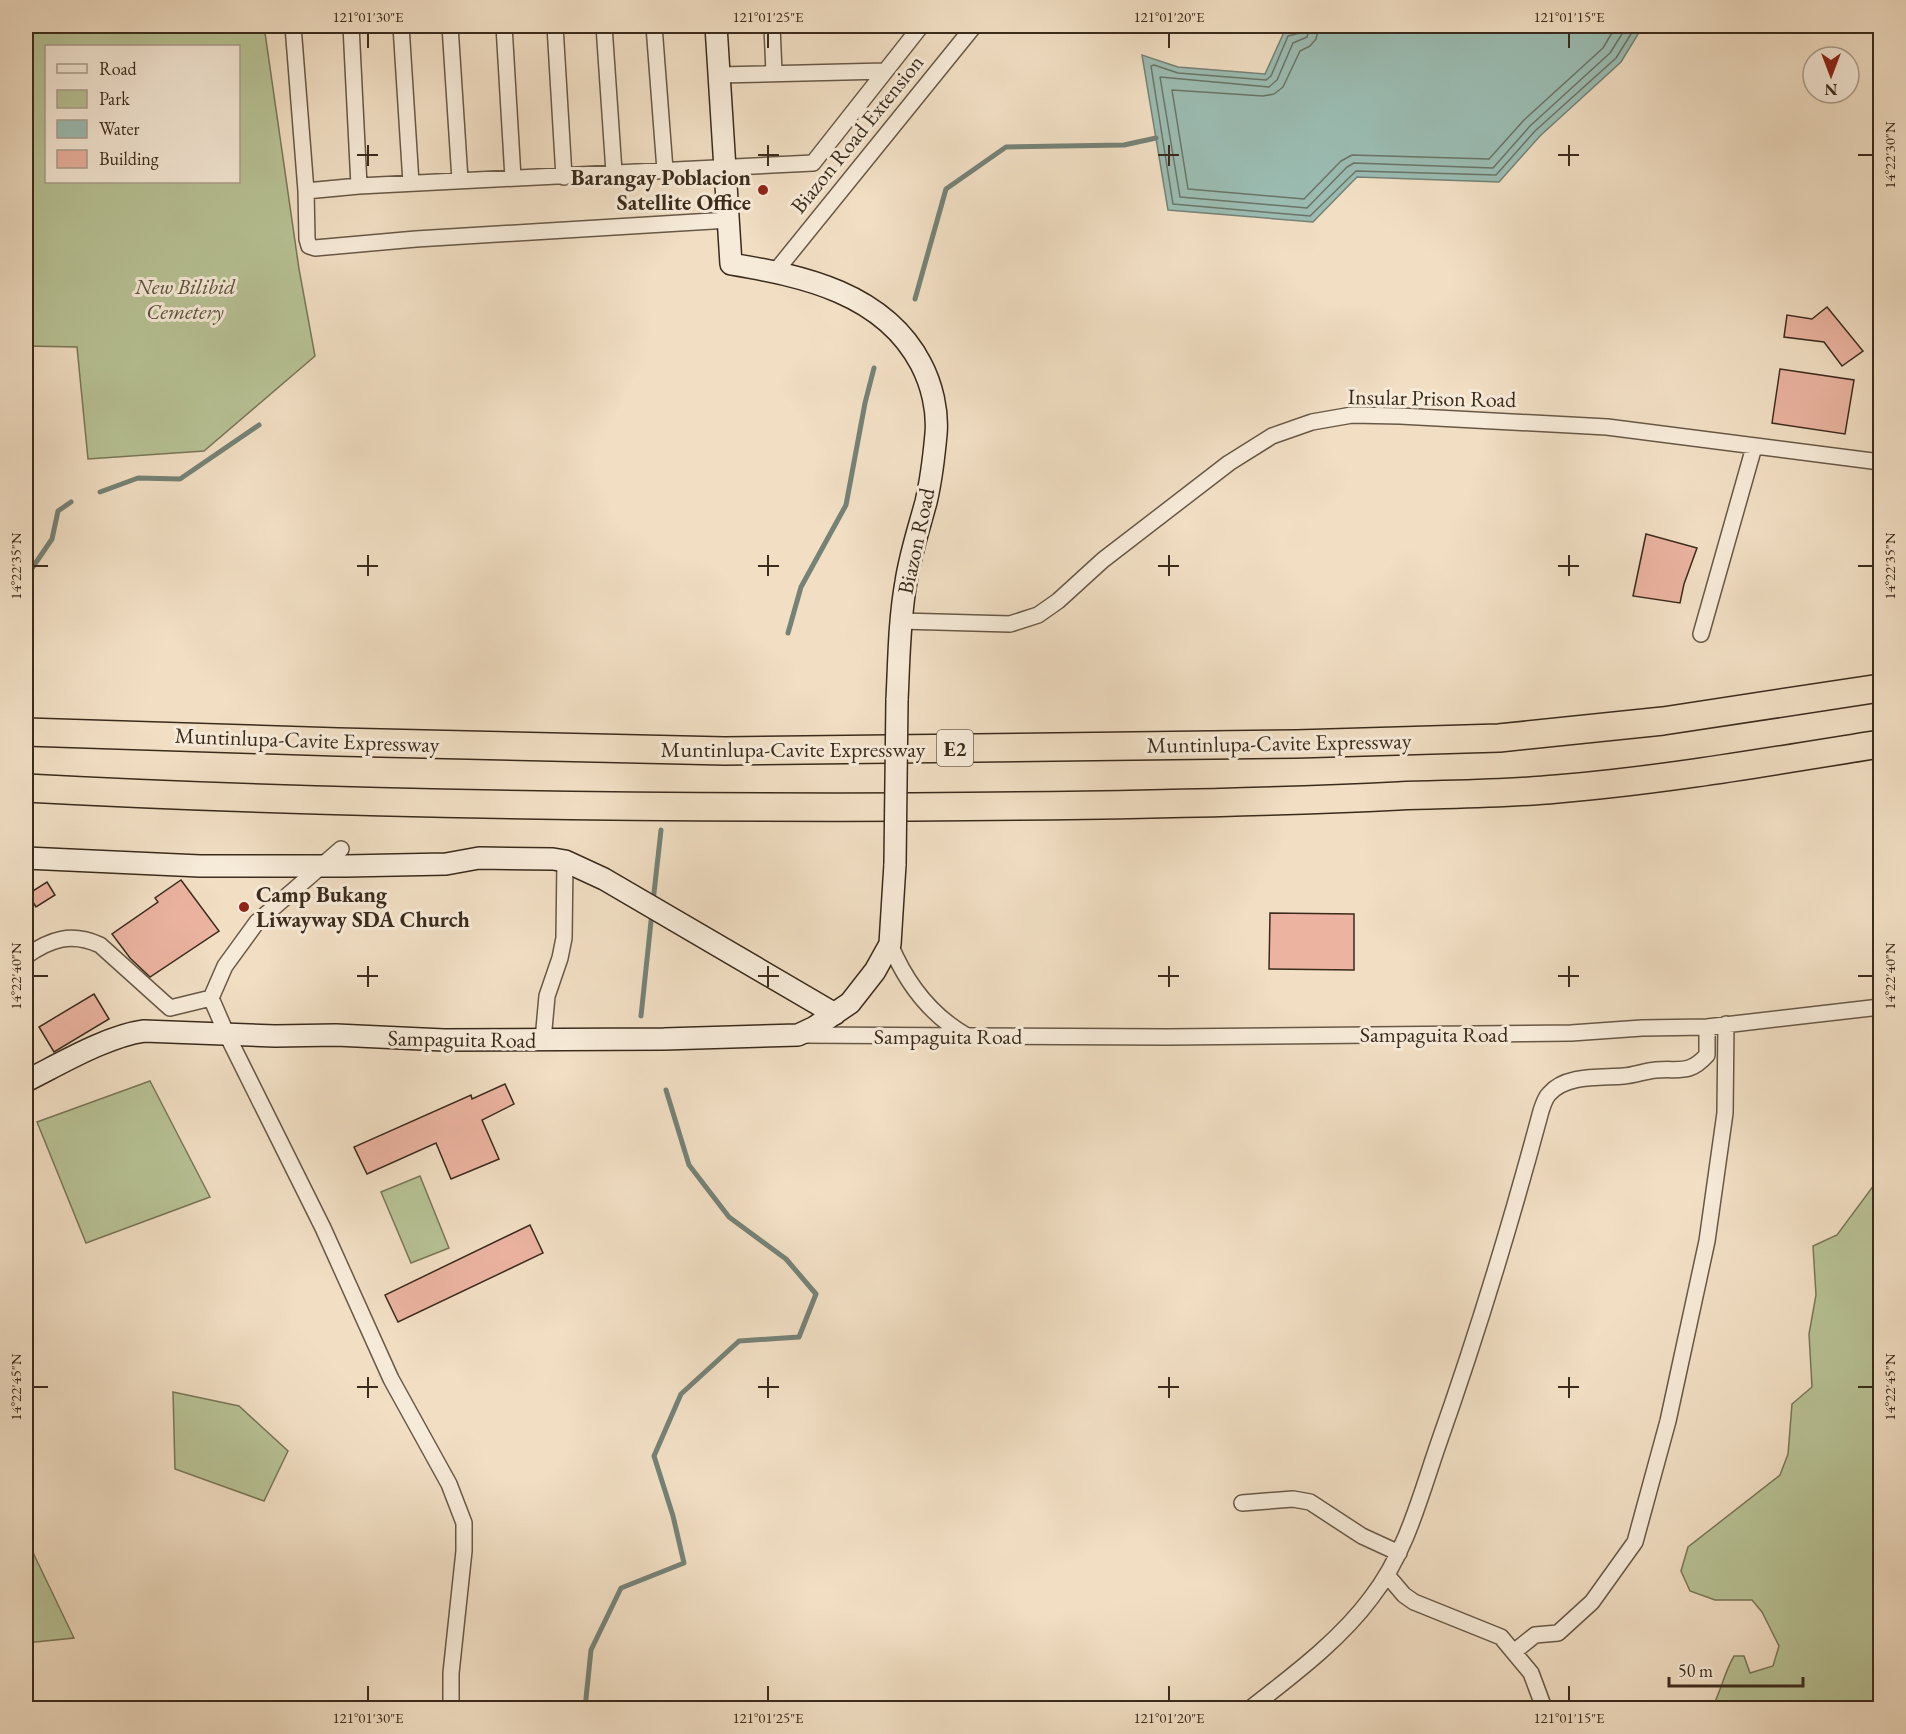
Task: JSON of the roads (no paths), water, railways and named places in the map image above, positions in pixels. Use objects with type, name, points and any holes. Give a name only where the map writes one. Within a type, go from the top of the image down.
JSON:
[{"type":"highway","name":"Muntinlupa-Cavite Expressway","points":[[26,732],[725,751],[1296,744],[1499,738],[1663,721],[1881,688]]},
{"type":"highway","points":[[26,788],[121,794],[726,808],[1068,806],[1294,801],[1554,789],[1681,775],[1881,744]]},
{"type":"street","points":[[293,26],[306,191],[307,239],[309,246],[315,248],[416,239],[729,220],[716,26]]},
{"type":"street","points":[[351,26],[359,186]]},
{"type":"street","points":[[401,26],[411,183]]},
{"type":"street","points":[[450,26],[460,180]]},
{"type":"street","points":[[504,26],[513,178]]},
{"type":"street","points":[[555,26],[564,177]]},
{"type":"street","points":[[604,26],[614,172]]},
{"type":"street","points":[[654,26],[665,170]]},
{"type":"street","points":[[772,26],[774,73]]},
{"type":"street","points":[[306,191],[460,180],[564,177],[614,172],[813,163],[921,26]]},
{"type":"street","name":"Biazon Road Extension","points":[[775,272],[974,26]]},
{"type":"street","points":[[719,75],[885,71]]},
{"type":"street","name":"Biazon Road","points":[[729,220],[730,264],[805,279],[865,304],[890,323],[912,347],[926,374],[936,416],[936,433],[927,498],[906,580],[901,621],[897,700],[895,864],[890,944],[900,969],[938,1017],[971,1037]]},
{"type":"street","name":"Insular Prison Road","points":[[901,621],[1010,624],[1038,615],[1058,601],[1103,560],[1229,463],[1272,436],[1312,422],[1352,415],[1606,427],[1881,462]]},
{"type":"street","points":[[1701,634],[1754,447]]},
{"type":"street","points":[[341,849],[257,922],[225,966],[211,998],[227,1035],[323,1228],[391,1379],[450,1484],[464,1523],[464,1551],[451,1673],[451,1708]]},
{"type":"street","points":[[26,858],[200,866],[424,865],[479,858],[565,861],[604,879],[836,1014]]},
{"type":"street","points":[[543,1040],[547,996],[564,938],[565,861]]},
{"type":"street","points":[[26,956],[39,947],[56,940],[76,937],[88,940],[100,945],[170,1008]]},
{"type":"street","name":"Biazon Road","points":[[798,1035],[815,1027],[850,1003],[875,971],[890,944]]},
{"type":"street","points":[[170,1008],[211,998]]},
{"type":"street","name":"Sampaguita Road","points":[[26,1081],[130,1033],[336,1035],[444,1040],[664,1039],[798,1035],[971,1037],[1488,1034],[1707,1027],[1881,1007]]},
{"type":"street","points":[[163,1033],[170,1008]]},
{"type":"street","points":[[1515,1651],[1535,1635],[1558,1633],[1592,1602],[1635,1542],[1668,1421],[1707,1241],[1725,1113],[1726,1024]]},
{"type":"street","points":[[1251,1708],[1347,1625],[1371,1598],[1399,1553],[1450,1410],[1498,1262],[1547,1095],[1556,1087],[1585,1077],[1624,1076],[1653,1071],[1689,1069],[1697,1066],[1707,1055],[1707,1027]]},
{"type":"street","points":[[1242,1503],[1293,1499],[1310,1502],[1362,1536],[1399,1553]]},
{"type":"street","points":[[1387,1575],[1404,1595],[1414,1602],[1501,1637],[1531,1673],[1544,1708]]},
{"type":"water","points":[[1317,26],[1643,26],[1621,62],[1540,136],[1499,182],[1357,177],[1313,222],[1168,210],[1142,55],[1178,67],[1265,74],[1285,30]]},
{"type":"waterway","points":[[915,299],[946,189],[1006,147],[1124,145],[1156,138]]},
{"type":"waterway","points":[[788,633],[801,587],[846,505],[865,403],[874,368]]},
{"type":"waterway","points":[[100,492],[138,478],[180,479],[259,425]]},
{"type":"waterway","points":[[26,577],[52,539],[58,511],[71,502]]},
{"type":"waterway","points":[[653,902],[661,830]]},
{"type":"waterway","points":[[641,1016],[652,912]]},
{"type":"waterway","points":[[585,1708],[591,1650],[621,1588],[684,1563],[673,1516],[654,1456],[681,1394],[739,1341],[799,1337],[816,1294],[786,1259],[729,1217],[689,1165],[666,1090]]},
{"type":"place","name":"Barangay Poblacion Satellite Office","points":[[763,190]]},
{"type":"place","name":"Camp Bukang Liwayway SDA Church","points":[[244,907]]},
{"type":"park label","name":"New Bilibid Cemetery","points":[[185,298]]}]
